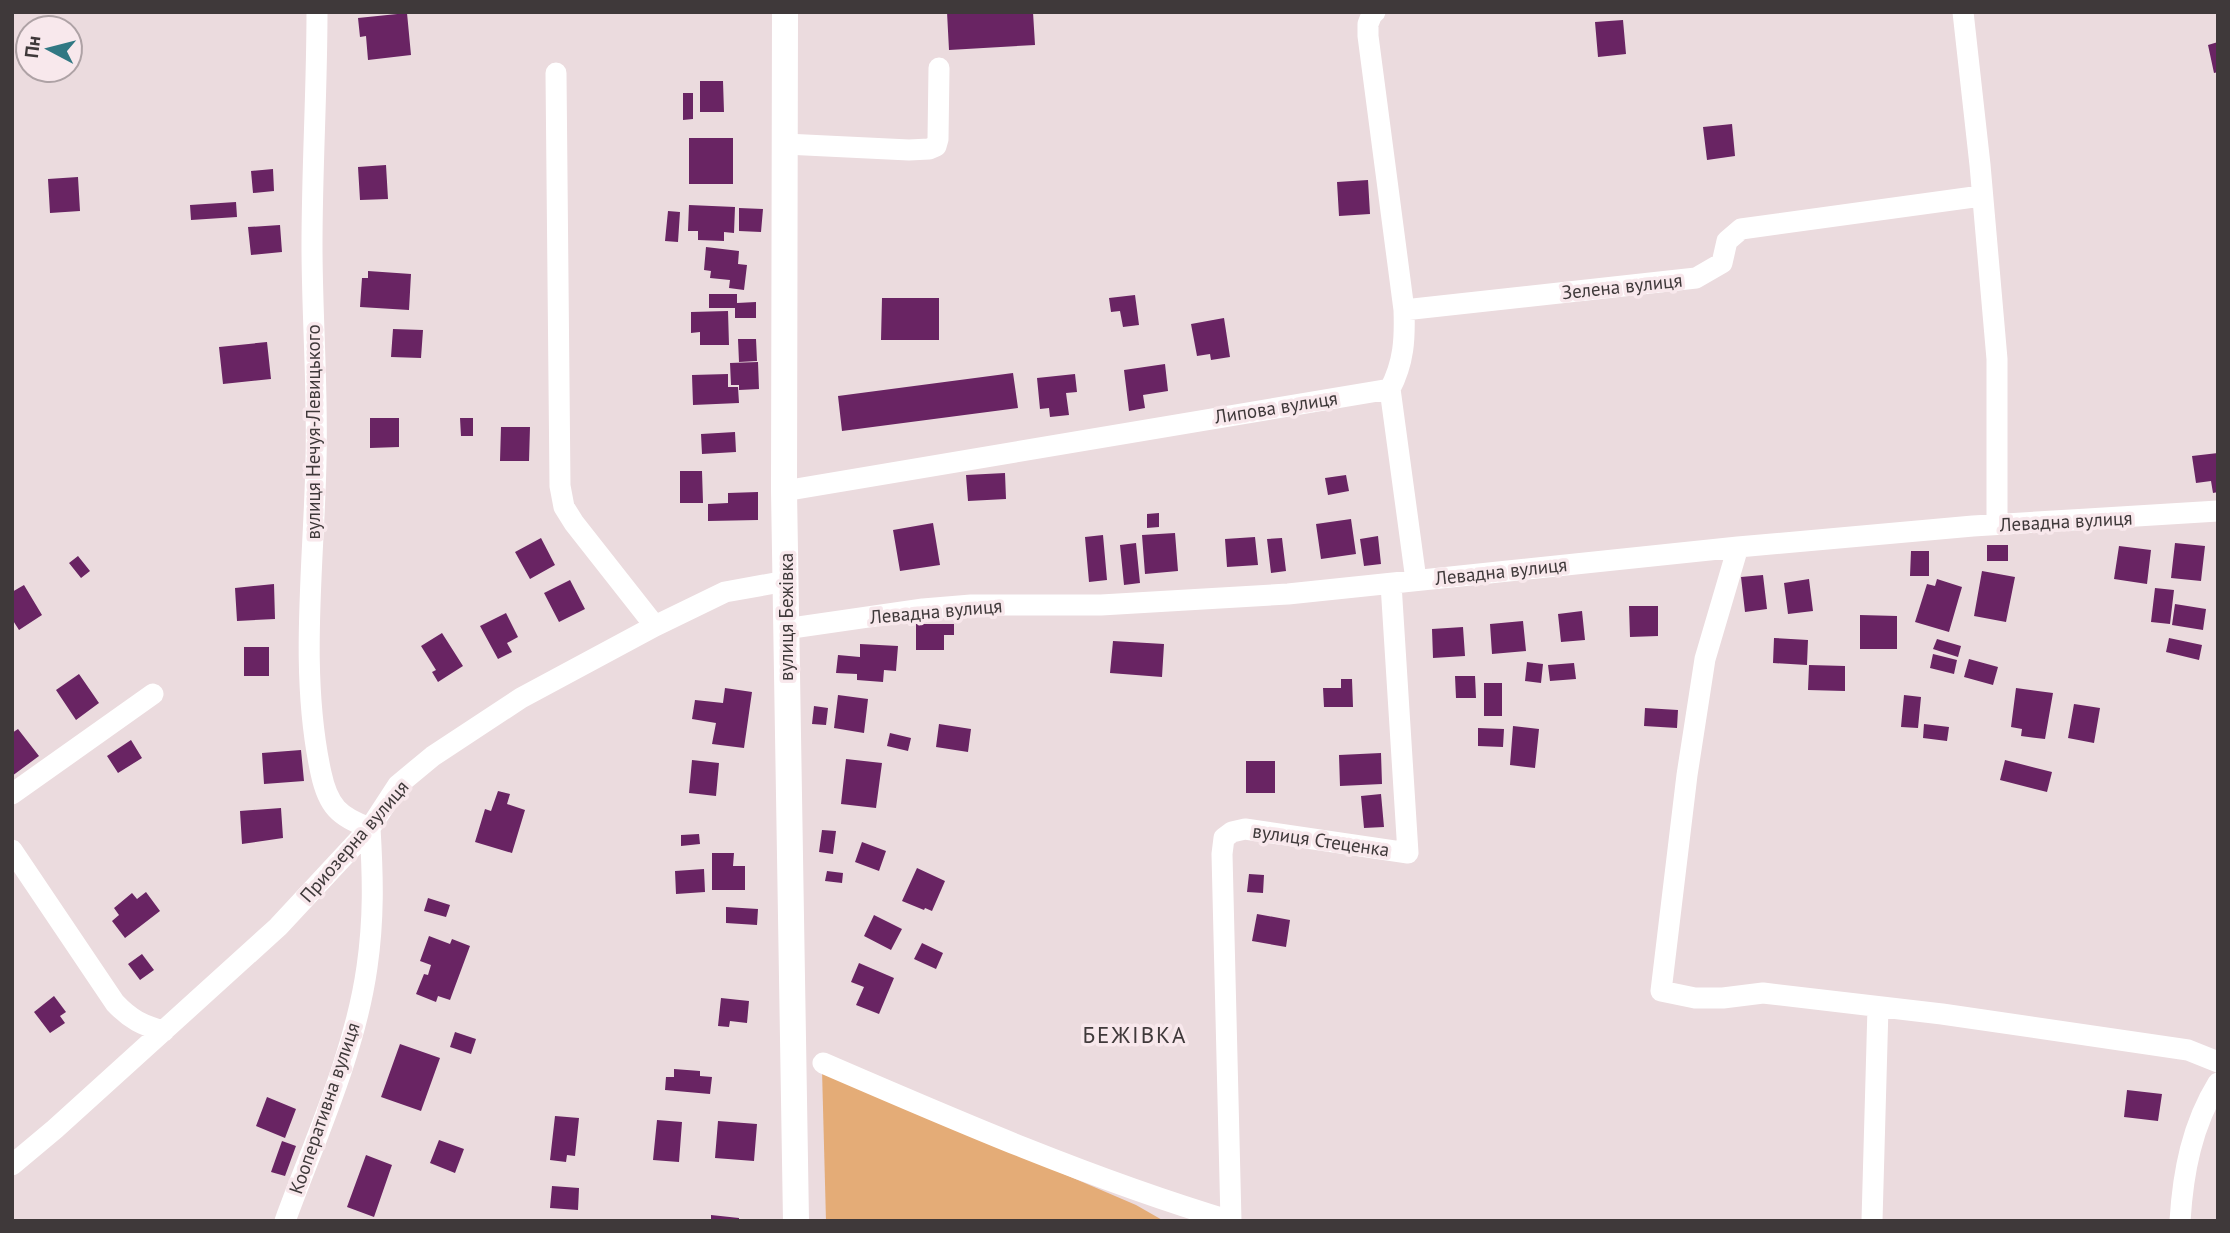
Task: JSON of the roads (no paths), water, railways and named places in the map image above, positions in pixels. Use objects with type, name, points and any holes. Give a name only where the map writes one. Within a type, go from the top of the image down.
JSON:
[{"type":"main road","name":"вулиця Бежівка","points":[[785,12],[783,491],[796,1221]]},
{"type":"street","name":"вулиця Нечуя-Левицького","points":[[317,12],[312,243],[316,458],[310,657],[314,727],[321,775],[333,806],[347,820],[370,828]]},
{"type":"street","points":[[1376,12],[1371,14],[1368,36],[1404,310],[1405,347],[1399,371],[1390,388],[1416,580]]},
{"type":"street","points":[[1963,12],[1997,359],[1997,524]]},
{"type":"street","points":[[785,144],[909,150],[936,146],[939,139],[939,68]]},
{"type":"street","points":[[556,73],[560,486],[564,507],[573,523],[655,626]]},
{"type":"street","name":"Зелена вулиця","points":[[1404,310],[1696,278],[1722,263],[1727,241],[1741,229],[1982,196]]},
{"type":"street","name":"Липова вулиця","points":[[783,491],[1390,388]]},
{"type":"street","name":"Левадна вулиця","points":[[785,629],[923,609],[971,605],[1101,605],[1194,601],[1997,524],[2218,511]]},
{"type":"street","points":[[1738,547],[1705,660],[1687,775],[1661,991],[1704,998],[1763,993],[1878,1007],[2188,1050],[2218,1062]]},
{"type":"street","name":"Приозерна вулиця","points":[[12,1165],[278,927],[370,828],[398,785],[433,756],[521,698],[655,626],[725,592],[786,581]]},
{"type":"street","name":"вулиця Стеценка","points":[[1222,1219],[1224,838],[1232,832],[1245,829],[1408,853],[1391,584]]},
{"type":"street","points":[[12,794],[153,694]]},
{"type":"street","name":"Кооперативна вулиця","points":[[285,1221],[347,1055],[367,968],[374,889],[370,828]]},
{"type":"street","points":[[12,850],[114,1003],[130,1018],[145,1026],[164,1031]]},
{"type":"street","points":[[1872,1221],[1878,1007]]},
{"type":"street","points":[[823,1063],[980,1131],[1222,1219]]},
{"type":"street","points":[[2180,1221],[2182,1189],[2190,1145],[2207,1100],[2218,1083]]},
{"type":"district","name":"БЕЖІВКА","points":[[1135,1034]]}]
